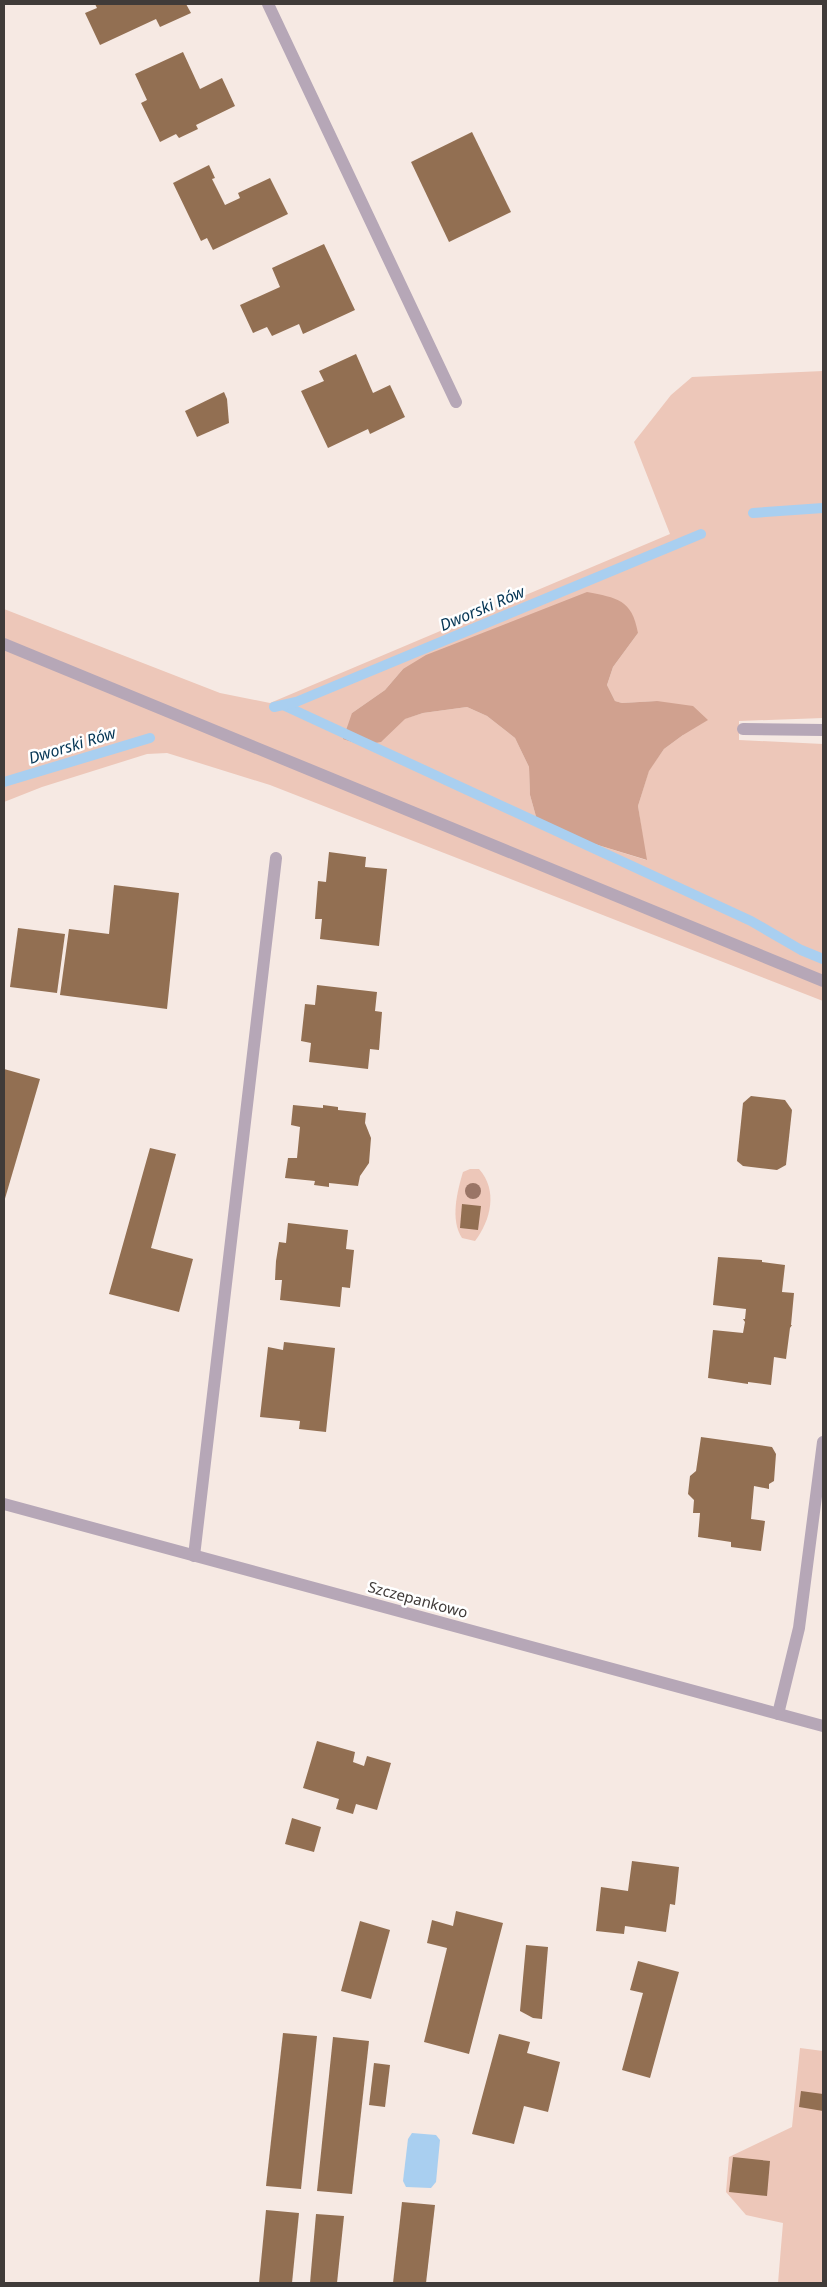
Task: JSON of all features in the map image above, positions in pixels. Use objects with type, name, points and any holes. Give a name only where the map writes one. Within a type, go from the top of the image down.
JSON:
[{"type":"street","points":[[268,4],[456,402]]},
{"type":"street","points":[[4,644],[823,981]]},
{"type":"street","points":[[744,729],[823,730]]},
{"type":"street","points":[[194,1556],[276,858]]},
{"type":"street","points":[[778,1714],[799,1628],[823,1442]]},
{"type":"street","name":"Szczepankowo","points":[[4,1504],[823,1726]]},
{"type":"shaded area","points":[[823,371],[823,718],[739,721],[739,740],[823,744],[823,1001],[270,785],[167,753],[147,754],[42,787],[4,802],[4,609],[220,693],[270,703],[670,534],[634,442],[671,395],[692,377]],"holes":[[[638,633],[613,667],[607,685],[615,701],[622,703],[657,701],[683,735],[664,749],[649,770],[638,806],[646,860],[588,842],[537,820],[530,795],[529,767],[515,738],[487,716],[467,707],[423,713],[404,719],[352,713],[385,690],[403,669]]]},
{"type":"shaded area","points":[[587,592],[607,596],[622,602],[632,613],[638,633],[613,667],[607,685],[615,701],[622,703],[657,701],[693,706],[708,720],[664,749],[649,771],[638,806],[647,860],[588,842],[537,820],[530,795],[529,767],[515,738],[487,716],[467,707],[423,713],[405,719],[381,742],[362,745],[343,739],[352,713],[385,690],[403,669],[426,655]]},
{"type":"shaded area","points":[[470,1169],[479,1169],[489,1186],[490,1195],[488,1215],[481,1233],[475,1241],[462,1238],[458,1231],[455,1214],[463,1172]]},
{"type":"shaded area","points":[[800,2048],[823,2051],[823,2283],[778,2283],[783,2223],[746,2215],[726,2192],[729,2157],[792,2127]]},
{"type":"water","points":[[412,2133],[436,2135],[440,2140],[436,2182],[431,2188],[406,2187],[403,2181],[408,2139]]},
{"type":"building","points":[[95,4],[186,4],[191,13],[160,27],[156,19],[100,45],[85,13],[97,8]]},
{"type":"building","points":[[183,52],[200,89],[222,78],[235,106],[196,125],[198,129],[179,138],[176,134],[160,142],[141,103],[147,100],[135,74]]},
{"type":"building","points":[[472,132],[511,212],[449,242],[411,162]]},
{"type":"building","points":[[209,165],[215,178],[212,179],[225,205],[240,198],[238,193],[270,178],[288,214],[213,250],[207,238],[201,241],[173,183]]},
{"type":"building","points":[[324,244],[355,310],[303,334],[299,324],[272,336],[267,327],[253,333],[240,305],[280,287],[272,268]]},
{"type":"building","points":[[356,354],[373,393],[390,385],[405,417],[370,434],[368,429],[328,448],[301,391],[324,381],[319,371]]},
{"type":"building","points":[[224,392],[227,399],[229,423],[197,437],[185,411]]},
{"type":"building","points":[[329,852],[366,857],[365,867],[387,869],[379,946],[320,939],[322,919],[315,919],[318,881],[326,882]]},
{"type":"building","points":[[114,885],[179,893],[167,1009],[60,995],[69,929],[109,934]]},
{"type":"building","points":[[18,928],[65,934],[57,993],[10,987]]},
{"type":"building","points":[[317,985],[377,992],[375,1011],[382,1012],[379,1050],[370,1049],[368,1069],[309,1062],[311,1043],[301,1041],[305,1004],[315,1005]]},
{"type":"building","points":[[4,1069],[40,1079],[4,1202]]},
{"type":"building","points":[[751,1096],[785,1100],[792,1110],[786,1165],[777,1170],[743,1166],[737,1161],[743,1103]]},
{"type":"building","points":[[293,1105],[323,1108],[323,1105],[338,1107],[338,1110],[366,1113],[365,1123],[371,1138],[369,1163],[360,1176],[358,1186],[329,1183],[329,1187],[314,1185],[315,1181],[285,1178],[288,1158],[297,1158],[300,1127],[291,1125]]},
{"type":"building","points":[[150,1148],[176,1154],[151,1248],[193,1259],[179,1312],[109,1294]]},
{"type":"building","points":[[462,1204],[481,1206],[478,1230],[460,1228]]},
{"type":"building","points":[[288,1223],[348,1230],[346,1249],[354,1250],[350,1288],[342,1287],[340,1307],[280,1300],[282,1280],[275,1280],[276,1261],[279,1242],[286,1243]]},
{"type":"building","points":[[718,1257],[762,1260],[762,1262],[785,1265],[782,1292],[794,1293],[792,1325],[786,1359],[774,1357],[771,1385],[748,1382],[748,1384],[708,1378],[713,1330],[743,1333],[745,1322],[743,1319],[745,1319],[746,1309],[713,1305]]},
{"type":"building","points":[[284,1342],[335,1348],[326,1432],[299,1429],[300,1421],[260,1417],[268,1347],[283,1350]]},
{"type":"building","points":[[701,1437],[772,1447],[776,1454],[774,1481],[769,1484],[769,1489],[754,1486],[751,1519],[765,1521],[761,1551],[731,1547],[731,1542],[698,1537],[700,1513],[693,1513],[694,1500],[688,1494],[690,1476],[696,1471]]},
{"type":"building","points":[[317,1741],[355,1752],[353,1762],[364,1766],[367,1756],[391,1763],[377,1810],[356,1804],[353,1814],[336,1809],[339,1799],[303,1788]]},
{"type":"building","points":[[292,1818],[321,1827],[314,1852],[285,1844]]},
{"type":"building","points":[[632,1861],[679,1867],[675,1905],[670,1904],[666,1932],[625,1926],[624,1934],[596,1931],[601,1887],[628,1891]]},
{"type":"building","points":[[456,1911],[503,1923],[469,2054],[424,2042],[447,1948],[427,1943],[432,1920],[453,1926]]},
{"type":"building","points":[[360,1921],[390,1930],[371,1999],[341,1991]]},
{"type":"building","points":[[526,1945],[548,1947],[542,2019],[533,2018],[520,2011]]},
{"type":"building","points":[[638,1961],[679,1972],[650,2078],[622,2070],[643,1993],[630,1990]]},
{"type":"building","points":[[283,2033],[317,2036],[301,2189],[266,2186]]},
{"type":"building","points":[[499,2034],[530,2042],[527,2053],[560,2062],[548,2112],[524,2106],[514,2144],[472,2134]]},
{"type":"building","points":[[333,2037],[369,2041],[352,2194],[317,2191]]},
{"type":"building","points":[[374,2063],[390,2065],[385,2107],[369,2105]]},
{"type":"building","points":[[801,2091],[823,2094],[823,2111],[799,2107]]},
{"type":"building","points":[[733,2157],[770,2161],[767,2196],[729,2192]]},
{"type":"building","points":[[402,2202],[435,2205],[426,2283],[393,2283]]},
{"type":"building","points":[[266,2210],[299,2213],[292,2283],[259,2283]]},
{"type":"building","points":[[316,2214],[344,2216],[337,2283],[310,2283]]},
{"type":"waterway","name":"Dworski Rów","points":[[753,513],[823,508]]},
{"type":"waterway","name":"Dworski Rów","points":[[274,707],[296,702],[701,534]]},
{"type":"waterway","points":[[283,705],[751,921],[801,950],[823,959]]},
{"type":"waterway","name":"Dworski Rów","points":[[4,782],[150,738]]}]
